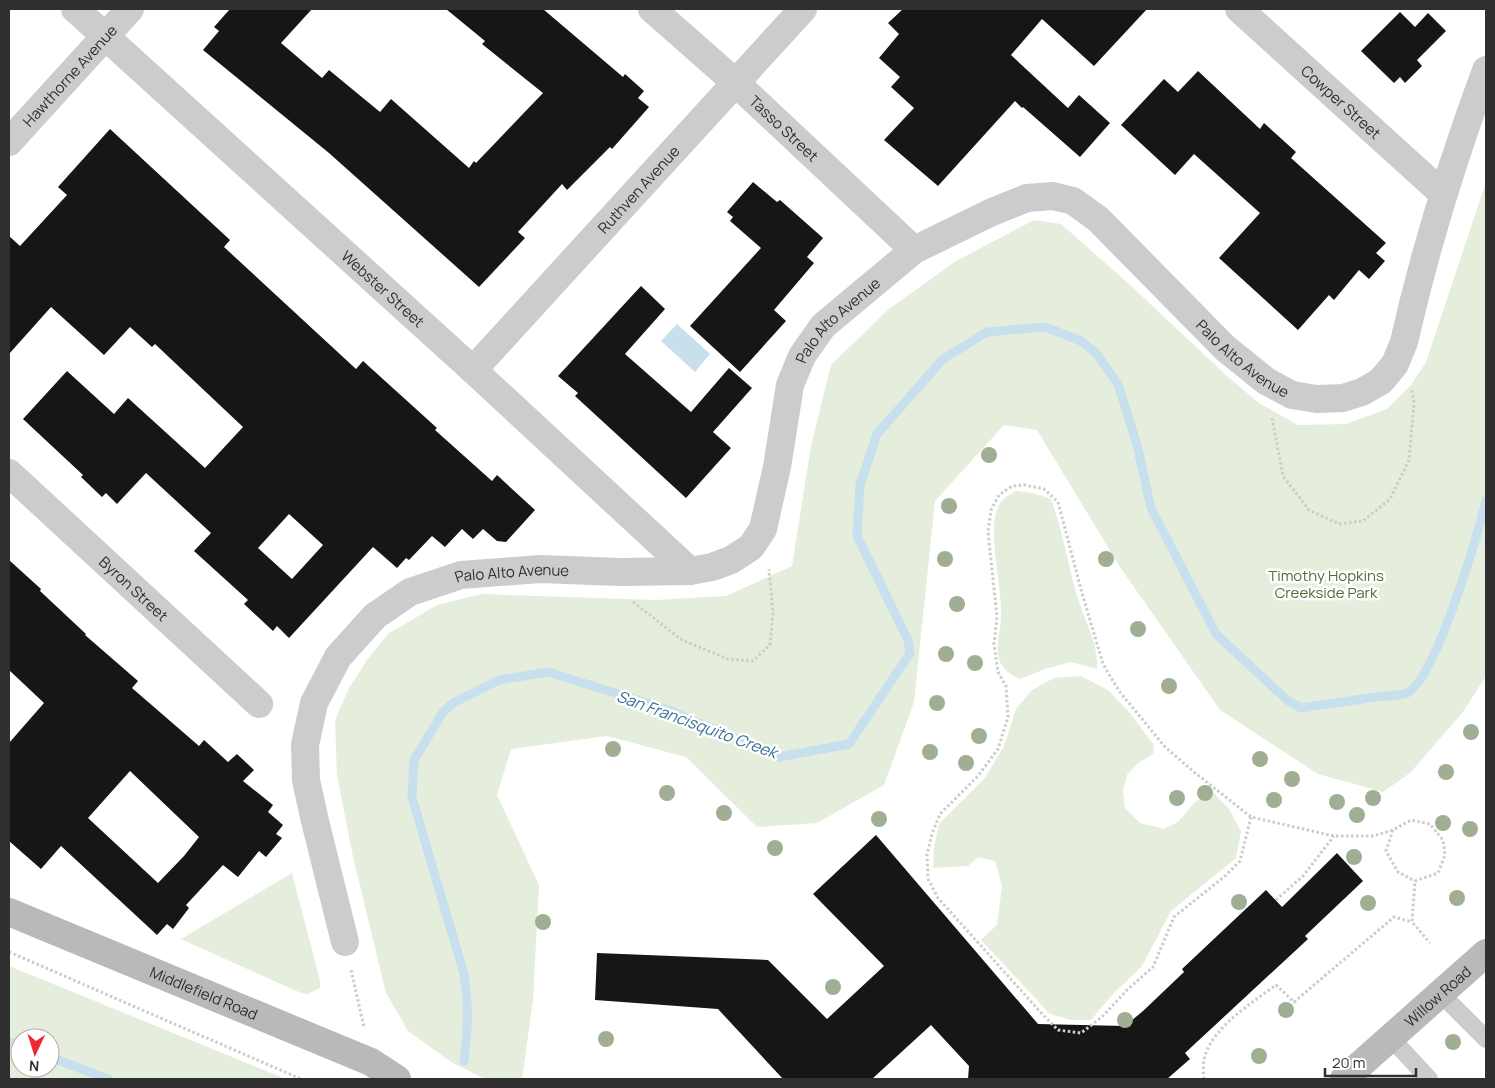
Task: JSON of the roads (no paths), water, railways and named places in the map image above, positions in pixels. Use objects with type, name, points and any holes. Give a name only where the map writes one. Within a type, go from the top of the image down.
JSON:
[{"type":"main road","name":"Middlefield Road","points":[[9,912],[371,1062],[397,1079]]},
{"type":"main road","name":"Willow Road","points":[[1344,1079],[1486,953]]},
{"type":"street","name":"Webster Street","points":[[75,9],[473,370],[690,571]]},
{"type":"street","name":"Hawthorne Avenue","points":[[9,142],[130,9]]},
{"type":"street","name":"Tasso Street","points":[[652,9],[736,83],[914,250]]},
{"type":"street","name":"Ruthven Avenue","points":[[473,370],[802,9]]},
{"type":"street","name":"Cowper Street","points":[[1239,9],[1443,194]]},
{"type":"street","name":"Palo Alto Avenue","points":[[345,942],[306,780],[305,745],[314,703],[338,657],[375,616],[410,592],[461,575],[540,569],[620,572],[690,571],[712,567],[731,560],[751,547],[763,529],[777,467],[790,385],[802,356],[823,326],[914,250],[1027,198],[1053,196],[1074,201],[1098,219],[1225,348],[1266,381],[1292,395],[1317,399],[1343,398],[1362,392],[1380,382],[1396,364],[1404,342],[1443,194],[1486,70]]},
{"type":"street","name":"Byron Street","points":[[9,473],[259,704]]},
{"type":"lane","points":[[1440,993],[1486,1039]]},
{"type":"lane","points":[[1391,1038],[1429,1079]]},
{"type":"water","points":[[677,324],[710,354],[695,372],[661,341]]},
{"type":"waterway","name":"San Francisquito Creek","points":[[464,1061],[467,1018],[464,974],[412,797],[414,760],[443,712],[453,703],[499,680],[548,672],[666,709],[779,757],[849,744],[910,653],[908,640],[857,536],[860,485],[877,434],[943,359],[987,332],[1045,327],[1081,341],[1096,353],[1118,384],[1137,445],[1151,508],[1216,634],[1287,700],[1301,708],[1403,694],[1407,693],[1418,683],[1430,662],[1454,604],[1486,501]]},
{"type":"waterway","name":"San Francisquito Creek","points":[[60,1061],[108,1079]]},
{"type":"park label","name":"Timothy Hopkins Creekside Park","points":[[1326,584]]}]
